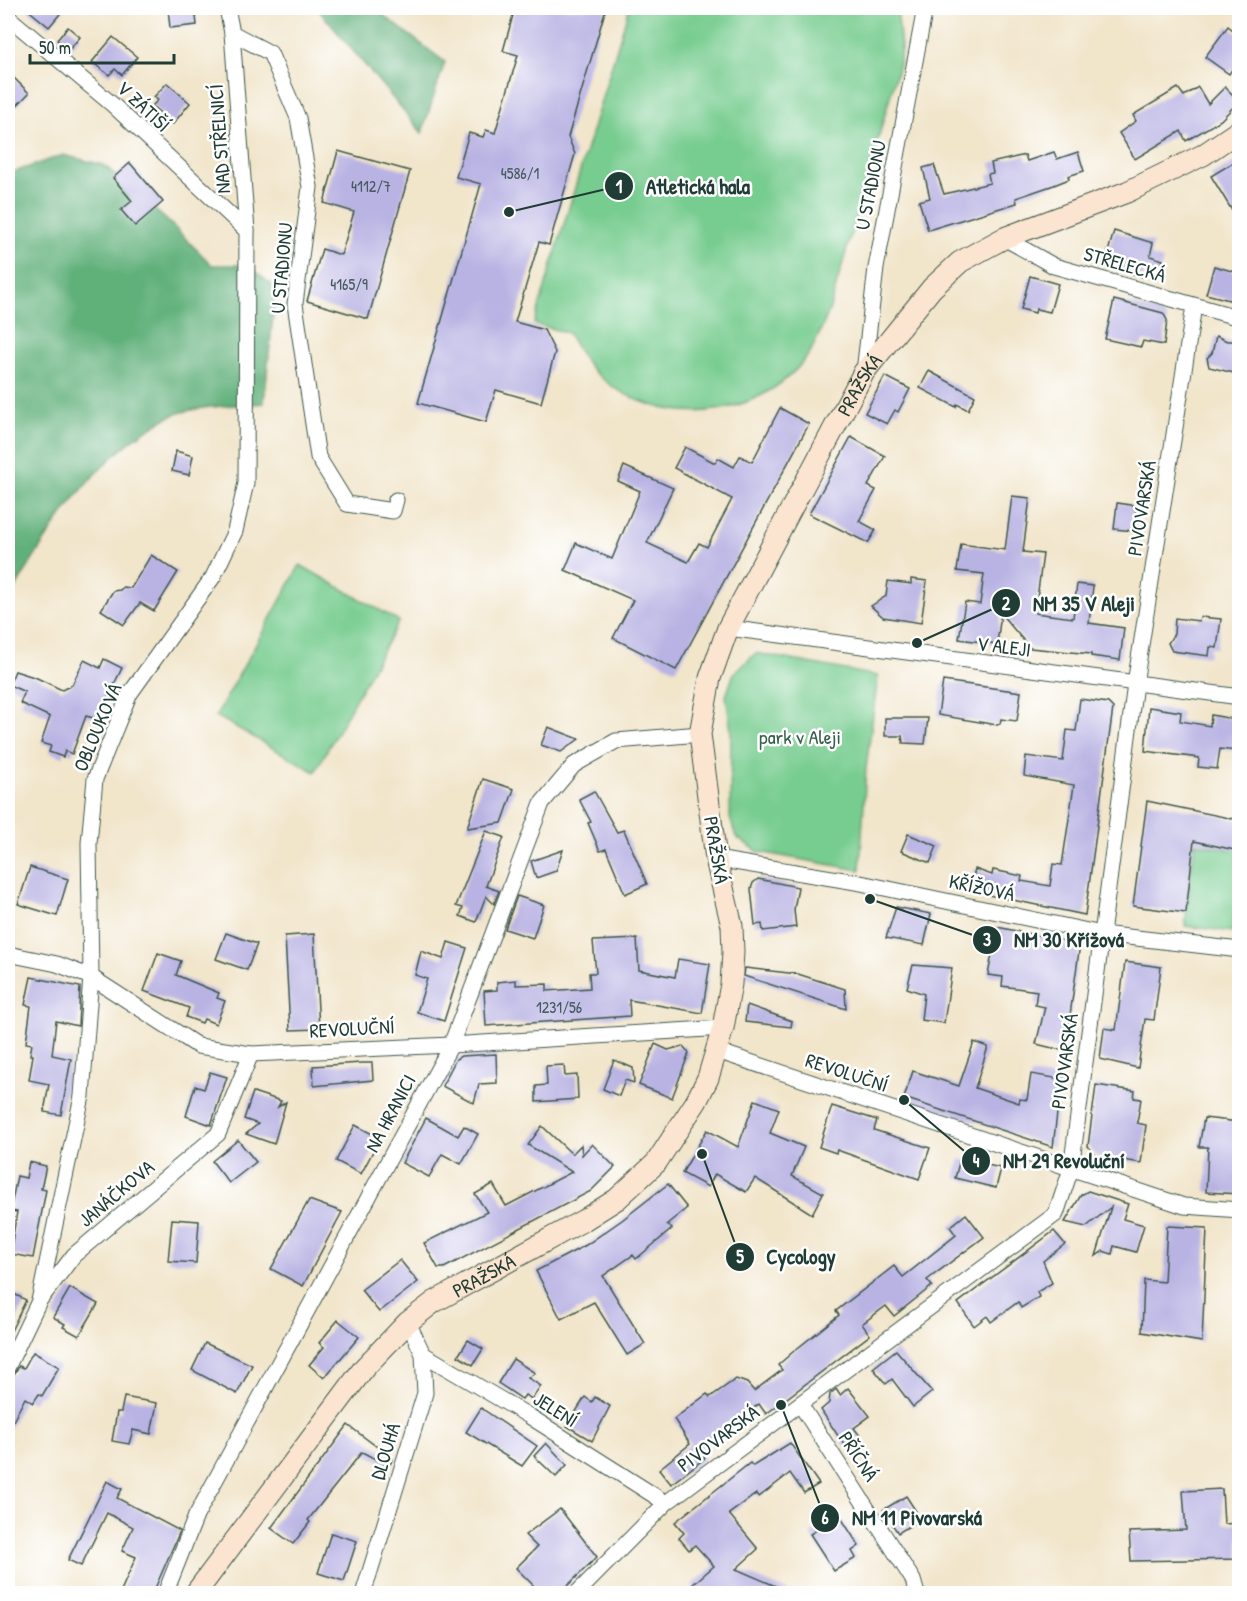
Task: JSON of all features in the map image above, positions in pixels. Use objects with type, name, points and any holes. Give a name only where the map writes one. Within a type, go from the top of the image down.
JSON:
[{"type":"main road","name":"PRAŽSKÁ","points":[[195,1593],[364,1368],[408,1322],[434,1302],[584,1221],[617,1199],[656,1163],[681,1129],[700,1094],[717,1052],[731,984],[732,926],[716,859],[700,734],[710,678],[728,628],[864,372],[892,335],[939,281],[960,262],[1004,238],[1127,192],[1203,155],[1239,130]]},
{"type":"street","name":"NAD STŘELNICÍ","points":[[227,8],[232,33],[247,231]]},
{"type":"street","name":"U STADIONU","points":[[864,372],[876,268],[925,8]]},
{"type":"street","name":"V ZÁTIŠÍ","points":[[8,17],[113,105],[247,231]]},
{"type":"street","name":"U STADIONU","points":[[232,33],[270,53],[298,118],[310,187],[295,304],[318,458],[347,504],[393,511],[396,500]]},
{"type":"street","name":"OBLOUKOVÁ","points":[[39,1301],[82,1096],[91,977],[89,843],[95,779],[129,695],[213,577],[235,531],[246,483],[247,231]]},
{"type":"street","name":"STŘELECKÁ","points":[[1004,238],[1054,266],[1239,318]]},
{"type":"street","name":"PIVOVARSKÁ","points":[[576,1593],[666,1503],[1056,1214],[1071,1169],[1136,684],[1194,306]]},
{"type":"street","name":"V ALEJI","points":[[728,628],[1239,698]]},
{"type":"street","name":"NA HRANICI","points":[[165,1593],[196,1516],[451,1045],[542,803],[574,765],[616,741],[700,734]]},
{"type":"street","name":"KŘÍŽOVÁ","points":[[716,859],[856,882],[1102,934],[1239,950]]},
{"type":"street","name":"REVOLUČNÍ","points":[[8,954],[57,964],[91,977],[198,1046],[251,1054],[451,1045],[723,1028]]},
{"type":"street","name":"REVOLUČNÍ","points":[[717,1052],[1184,1206],[1239,1210]]},
{"type":"street","name":"JANÁČKOVA","points":[[8,1365],[39,1301],[74,1255],[219,1134],[251,1054]]},
{"type":"street","name":"DLOUHÁ","points":[[363,1593],[425,1393],[423,1354],[408,1322]]},
{"type":"street","name":"JELENÍ","points":[[423,1354],[529,1416],[666,1503]]},
{"type":"street","name":"PŘÍČNÁ","points":[[800,1404],[913,1580],[917,1593]]},
{"type":"green space","points":[[317,8],[374,8],[445,62],[422,133]]},
{"type":"green space","points":[[629,8],[897,8],[901,47],[899,65],[830,308],[806,358],[786,379],[762,395],[735,406],[708,411],[679,411],[651,405],[624,394],[595,372],[578,351],[568,333],[534,324]]},
{"type":"green space","points":[[63,155],[104,165],[171,224],[212,265],[247,265],[276,288],[264,403],[190,410],[169,417],[142,433],[96,473],[76,497],[40,548],[8,601],[8,174]]},
{"type":"green space","points":[[300,565],[399,621],[315,772],[216,716]]},
{"type":"green space","name":"park v Aleji","points":[[756,653],[878,676],[866,768],[860,870],[759,852],[736,837],[730,818],[731,731],[726,696],[734,673]]},
{"type":"green space","points":[[1195,843],[1239,851],[1239,881],[1233,932],[1185,926]]},
{"type":"building","points":[[26,8],[65,8],[49,27]]},
{"type":"building","points":[[168,8],[195,8],[197,25],[170,28]]},
{"type":"building","points":[[515,8],[606,8],[568,137],[575,154],[549,245],[539,242],[515,322],[544,330],[555,352],[541,403],[496,390],[486,422],[418,403],[481,184],[456,177],[469,133],[483,137],[486,130],[495,133],[518,55],[503,51]]},
{"type":"building","points":[[1228,26],[1239,35],[1239,59],[1229,74],[1205,57]]},
{"type":"building","points":[[68,27],[80,37],[69,50],[57,40]]},
{"type":"building","points":[[113,37],[137,57],[122,75],[115,69],[109,75],[92,62]]},
{"type":"building","points":[[8,72],[29,93],[8,115]]},
{"type":"building","points":[[167,83],[190,103],[173,124],[152,106],[158,100],[154,97]]},
{"type":"building","points":[[1198,87],[1208,104],[1225,87],[1239,101],[1221,120],[1186,141],[1181,131],[1135,159],[1119,133],[1136,121],[1133,115],[1178,88],[1184,96]]},
{"type":"building","points":[[338,151],[410,171],[368,319],[307,301],[322,249],[341,255],[354,212],[324,203]]},
{"type":"building","points":[[1054,152],[1057,159],[1078,152],[1084,171],[1068,176],[1069,179],[1054,185],[1016,198],[1017,203],[928,230],[919,201],[930,198],[923,168],[934,165],[944,194],[990,183],[988,174],[993,173],[991,163],[1025,155],[1027,161]]},
{"type":"building","points":[[1239,159],[1239,222],[1211,176]]},
{"type":"building","points":[[130,163],[163,202],[135,226],[121,210],[132,201],[113,178]]},
{"type":"building","points":[[1114,231],[1153,243],[1150,256],[1163,260],[1158,277],[1145,273],[1144,277],[1104,266]]},
{"type":"building","points":[[1214,266],[1239,273],[1233,301],[1206,294]]},
{"type":"building","points":[[1030,276],[1058,284],[1050,312],[1036,309],[1035,313],[1021,309]]},
{"type":"building","points":[[1114,300],[1163,313],[1167,320],[1164,345],[1143,341],[1141,347],[1105,339]]},
{"type":"building","points":[[1216,336],[1227,341],[1236,341],[1239,347],[1238,374],[1209,367],[1207,358],[1212,353]]},
{"type":"building","points":[[929,371],[975,396],[968,410],[957,404],[956,407],[920,388]]},
{"type":"building","points":[[885,376],[910,389],[898,412],[895,410],[887,424],[865,413]]},
{"type":"building","points":[[780,408],[809,424],[676,670],[613,638],[633,600],[565,570],[576,543],[612,559],[640,491],[618,481],[624,466],[673,488],[647,543],[688,562],[699,543],[707,547],[732,499],[674,468],[685,447],[715,463],[718,458],[734,467],[740,456],[752,462]]},
{"type":"building","points":[[851,437],[885,456],[868,486],[876,490],[859,521],[876,530],[868,543],[809,514]]},
{"type":"building","points":[[176,451],[193,456],[189,475],[172,471]]},
{"type":"building","points":[[1012,496],[1030,498],[1023,552],[1043,554],[1035,613],[1073,618],[1077,584],[1093,586],[1089,623],[1124,628],[1120,660],[1091,656],[1091,654],[1030,648],[1001,614],[997,644],[959,639],[965,602],[980,604],[984,574],[957,571],[961,544],[1005,550]]},
{"type":"building","points":[[1117,503],[1137,506],[1134,531],[1114,529]]},
{"type":"building","points":[[151,555],[178,572],[154,611],[140,603],[124,625],[101,610],[113,591],[123,587],[131,588]]},
{"type":"building","points":[[911,579],[927,581],[921,623],[883,617],[871,606],[886,596],[888,581],[911,584]]},
{"type":"building","points":[[1200,617],[1221,619],[1217,648],[1210,647],[1209,656],[1172,651],[1168,643],[1174,634],[1175,618],[1199,621]]},
{"type":"building","points":[[104,659],[122,668],[97,719],[86,716],[72,754],[65,751],[63,757],[49,752],[51,746],[41,743],[50,717],[20,703],[25,692],[9,685],[15,671],[62,690],[72,685],[84,660],[100,668]]},
{"type":"building","points":[[943,681],[1021,692],[1017,721],[1001,719],[1000,724],[997,725],[938,715]]},
{"type":"building","points":[[1080,699],[1108,703],[1113,708],[1085,915],[988,895],[988,893],[970,888],[975,869],[992,875],[993,870],[1022,876],[1021,881],[1050,886],[1053,864],[1062,865],[1074,785],[1024,776],[1026,756],[1063,761],[1067,730],[1076,731]]},
{"type":"building","points":[[1149,707],[1181,712],[1180,721],[1210,726],[1211,715],[1239,720],[1236,751],[1220,749],[1217,769],[1198,767],[1199,758],[1145,751]]},
{"type":"building","points":[[885,718],[928,718],[925,744],[903,743],[902,736],[885,736]]},
{"type":"building","points":[[548,727],[579,739],[561,752],[541,745]]},
{"type":"building","points":[[483,779],[514,789],[502,823],[467,828]]},
{"type":"building","points":[[594,791],[617,832],[624,830],[647,884],[625,894],[606,849],[600,851],[588,823],[591,822],[579,799]]},
{"type":"building","points":[[1147,801],[1239,820],[1239,851],[1194,841],[1186,913],[1133,906]]},
{"type":"building","points":[[486,831],[504,837],[486,886],[499,891],[494,904],[486,896],[476,922],[460,916],[463,908],[456,906]]},
{"type":"building","points":[[908,834],[937,846],[930,863],[901,851]]},
{"type":"building","points":[[563,850],[556,871],[536,878],[531,861]]},
{"type":"building","points":[[30,867],[68,879],[57,916],[18,904]]},
{"type":"building","points":[[758,879],[798,887],[794,910],[796,927],[763,931],[762,924],[755,925],[751,889],[753,883]]},
{"type":"building","points":[[517,896],[544,905],[533,938],[505,929]]},
{"type":"building","points":[[896,907],[931,914],[924,945],[886,938]]},
{"type":"building","points":[[997,927],[1080,944],[1065,1051],[1036,1044],[1045,1007],[1035,1005],[1037,991],[1002,986],[1003,977],[988,975]]},
{"type":"building","points":[[226,933],[257,944],[247,970],[216,959]]},
{"type":"building","points":[[314,934],[319,1029],[290,1030],[285,936]]},
{"type":"building","points":[[637,939],[639,970],[675,977],[678,959],[710,964],[702,1013],[629,1000],[630,1016],[486,1026],[484,991],[497,990],[497,982],[516,980],[516,985],[547,984],[547,991],[590,988],[589,973],[596,973],[593,941]]},
{"type":"building","points":[[448,942],[467,948],[444,1021],[417,1012],[427,979],[415,975],[421,951],[443,959]]},
{"type":"building","points":[[158,953],[181,961],[176,975],[219,993],[217,998],[225,1001],[216,1024],[204,1019],[202,1023],[186,1017],[189,1008],[144,991]]},
{"type":"building","points":[[1125,962],[1161,967],[1154,1020],[1145,1019],[1138,1068],[1100,1059],[1104,1028],[1116,1030]]},
{"type":"building","points":[[913,965],[952,968],[944,1023],[921,1020],[924,994],[907,988]]},
{"type":"building","points":[[745,968],[798,974],[845,989],[846,1009],[744,976]]},
{"type":"building","points":[[31,977],[80,987],[78,1026],[56,1021],[52,1055],[71,1059],[61,1115],[44,1112],[49,1084],[29,1080],[33,1055],[30,1055],[32,1044],[26,1043],[31,1006],[25,1005]]},
{"type":"building","points":[[747,1005],[792,1021],[791,1027],[745,1022]]},
{"type":"building","points":[[974,1042],[988,1047],[975,1088],[1019,1103],[1020,1099],[1027,1100],[1031,1074],[1061,1079],[1053,1147],[904,1098],[913,1071],[959,1086]]},
{"type":"building","points":[[655,1044],[668,1050],[683,1046],[689,1053],[672,1098],[639,1085]]},
{"type":"building","points":[[496,1054],[497,1083],[479,1084],[474,1103],[442,1086],[456,1059],[461,1056]]},
{"type":"building","points":[[614,1060],[633,1068],[634,1083],[625,1080],[619,1096],[603,1089]]},
{"type":"building","points":[[372,1063],[373,1080],[314,1086],[313,1066]]},
{"type":"building","points":[[564,1065],[565,1076],[577,1075],[578,1099],[536,1102],[536,1086],[547,1085],[546,1066]]},
{"type":"building","points":[[210,1072],[227,1077],[211,1125],[186,1116],[195,1086],[204,1089]]},
{"type":"building","points":[[1096,1085],[1135,1091],[1134,1098],[1141,1099],[1137,1123],[1146,1125],[1141,1163],[1096,1156],[1088,1146]]},
{"type":"building","points":[[253,1092],[281,1101],[278,1107],[286,1102],[274,1144],[246,1134],[258,1124],[244,1119]]},
{"type":"building","points":[[755,1100],[779,1109],[770,1133],[804,1147],[792,1176],[823,1193],[812,1214],[755,1178],[746,1192],[715,1174],[708,1187],[682,1173],[707,1130],[738,1147]]},
{"type":"building","points":[[832,1106],[877,1120],[874,1130],[930,1148],[919,1179],[837,1150],[836,1153],[819,1147]]},
{"type":"building","points":[[426,1118],[458,1136],[464,1126],[478,1134],[461,1164],[442,1154],[429,1177],[402,1163]]},
{"type":"building","points":[[1204,1118],[1239,1122],[1239,1194],[1206,1192],[1208,1147],[1199,1147]]},
{"type":"building","points":[[355,1125],[380,1138],[361,1174],[336,1161]]},
{"type":"building","points":[[542,1126],[572,1154],[581,1145],[582,1155],[592,1144],[615,1167],[591,1191],[444,1268],[438,1268],[424,1243],[487,1212],[475,1194],[493,1184],[506,1206],[572,1172],[528,1145]]},
{"type":"building","points":[[238,1140],[256,1162],[229,1183],[212,1161]]},
{"type":"building","points":[[960,1159],[1001,1168],[996,1188],[955,1178]]},
{"type":"building","points":[[29,1162],[46,1166],[41,1189],[46,1190],[33,1258],[10,1254],[17,1212],[10,1211],[17,1176],[26,1178]]},
{"type":"building","points":[[668,1184],[687,1208],[667,1224],[672,1229],[636,1259],[633,1255],[603,1276],[645,1344],[627,1355],[594,1302],[561,1319],[536,1271],[586,1245]]},
{"type":"building","points":[[1088,1191],[1128,1204],[1123,1219],[1144,1225],[1136,1252],[1114,1246],[1112,1254],[1103,1251],[1096,1256],[1111,1207],[1086,1227],[1065,1222],[1081,1195]]},
{"type":"building","points":[[309,1200],[342,1212],[303,1286],[271,1269]]},
{"type":"building","points":[[966,1214],[984,1237],[927,1280],[932,1286],[894,1316],[886,1306],[862,1324],[870,1335],[766,1414],[759,1404],[698,1449],[705,1458],[671,1484],[659,1469],[690,1444],[674,1419],[707,1394],[710,1397],[736,1379],[747,1383],[754,1391],[782,1370],[778,1365],[839,1315],[836,1311],[894,1266],[903,1277],[956,1235],[950,1227]]},
{"type":"building","points":[[172,1219],[199,1221],[196,1263],[168,1261]]},
{"type":"building","points":[[1167,1226],[1207,1228],[1202,1342],[1142,1332],[1144,1280],[1164,1282]]},
{"type":"building","points":[[1054,1231],[1065,1244],[1043,1261],[1052,1283],[1037,1292],[1039,1297],[1021,1308],[1018,1302],[991,1322],[987,1316],[974,1326],[958,1303]]},
{"type":"building","points":[[400,1260],[418,1282],[379,1312],[361,1290]]},
{"type":"building","points":[[70,1288],[98,1304],[79,1336],[63,1327],[65,1324],[53,1317]]},
{"type":"building","points":[[8,1291],[26,1300],[8,1337]]},
{"type":"building","points":[[338,1320],[359,1337],[324,1378],[309,1365],[324,1347],[319,1343]]},
{"type":"building","points":[[468,1340],[483,1349],[473,1365],[458,1356]]},
{"type":"building","points":[[205,1343],[252,1365],[237,1394],[192,1370]]},
{"type":"building","points":[[896,1350],[932,1392],[913,1407],[892,1379],[886,1384],[873,1368]]},
{"type":"building","points":[[33,1352],[59,1367],[42,1396],[39,1394],[33,1403],[25,1398],[8,1431],[8,1376],[14,1374],[19,1366],[24,1368]]},
{"type":"building","points":[[513,1359],[535,1373],[528,1378],[541,1386],[532,1399],[525,1395],[522,1399],[498,1383]]},
{"type":"building","points":[[848,1388],[870,1416],[854,1428],[861,1437],[846,1448],[821,1410],[829,1403],[830,1394],[836,1389],[840,1395]]},
{"type":"building","points":[[124,1397],[157,1403],[151,1434],[133,1430],[129,1444],[112,1441],[117,1412],[121,1412]]},
{"type":"building","points":[[585,1397],[592,1402],[595,1397],[610,1406],[592,1441],[567,1426]]},
{"type":"building","points":[[481,1408],[537,1446],[522,1466],[466,1432]]},
{"type":"building","points":[[348,1425],[393,1459],[389,1466],[362,1452],[308,1520],[310,1522],[293,1544],[271,1528]]},
{"type":"building","points":[[546,1443],[567,1465],[556,1477],[534,1456]]},
{"type":"building","points":[[790,1443],[819,1484],[804,1493],[790,1473],[759,1497],[756,1494],[729,1514],[758,1549],[736,1569],[792,1593],[700,1593],[692,1585],[714,1566],[695,1545],[689,1550],[679,1538],[684,1533],[675,1522],[750,1463],[753,1466]]},
{"type":"building","points":[[107,1481],[122,1489],[117,1498],[180,1531],[153,1593],[120,1593],[136,1557],[122,1551],[133,1527],[107,1513],[81,1566],[68,1560]]},
{"type":"building","points":[[1222,1489],[1224,1524],[1239,1523],[1239,1559],[1131,1561],[1129,1532],[1186,1530],[1183,1491]]},
{"type":"building","points":[[906,1496],[921,1519],[898,1533],[883,1510]]},
{"type":"building","points":[[560,1509],[597,1557],[560,1593],[541,1593],[516,1568],[537,1547],[525,1535]]},
{"type":"building","points":[[840,1516],[859,1546],[852,1551],[856,1558],[834,1571],[810,1534]]},
{"type":"building","points":[[331,1533],[357,1541],[344,1581],[318,1573]]},
{"type":"place","name":"Atletická hala","points":[[509,212]]},
{"type":"place","name":"NM 35 V Aleji","points":[[917,643]]},
{"type":"place","name":"NM 30 Křížová","points":[[870,899]]},
{"type":"place","name":"NM 29 Revoluční","points":[[904,1100]]},
{"type":"place","name":"Cycology","points":[[702,1154]]},
{"type":"place","name":"NM 11 Pivovarská","points":[[781,1405]]}]
